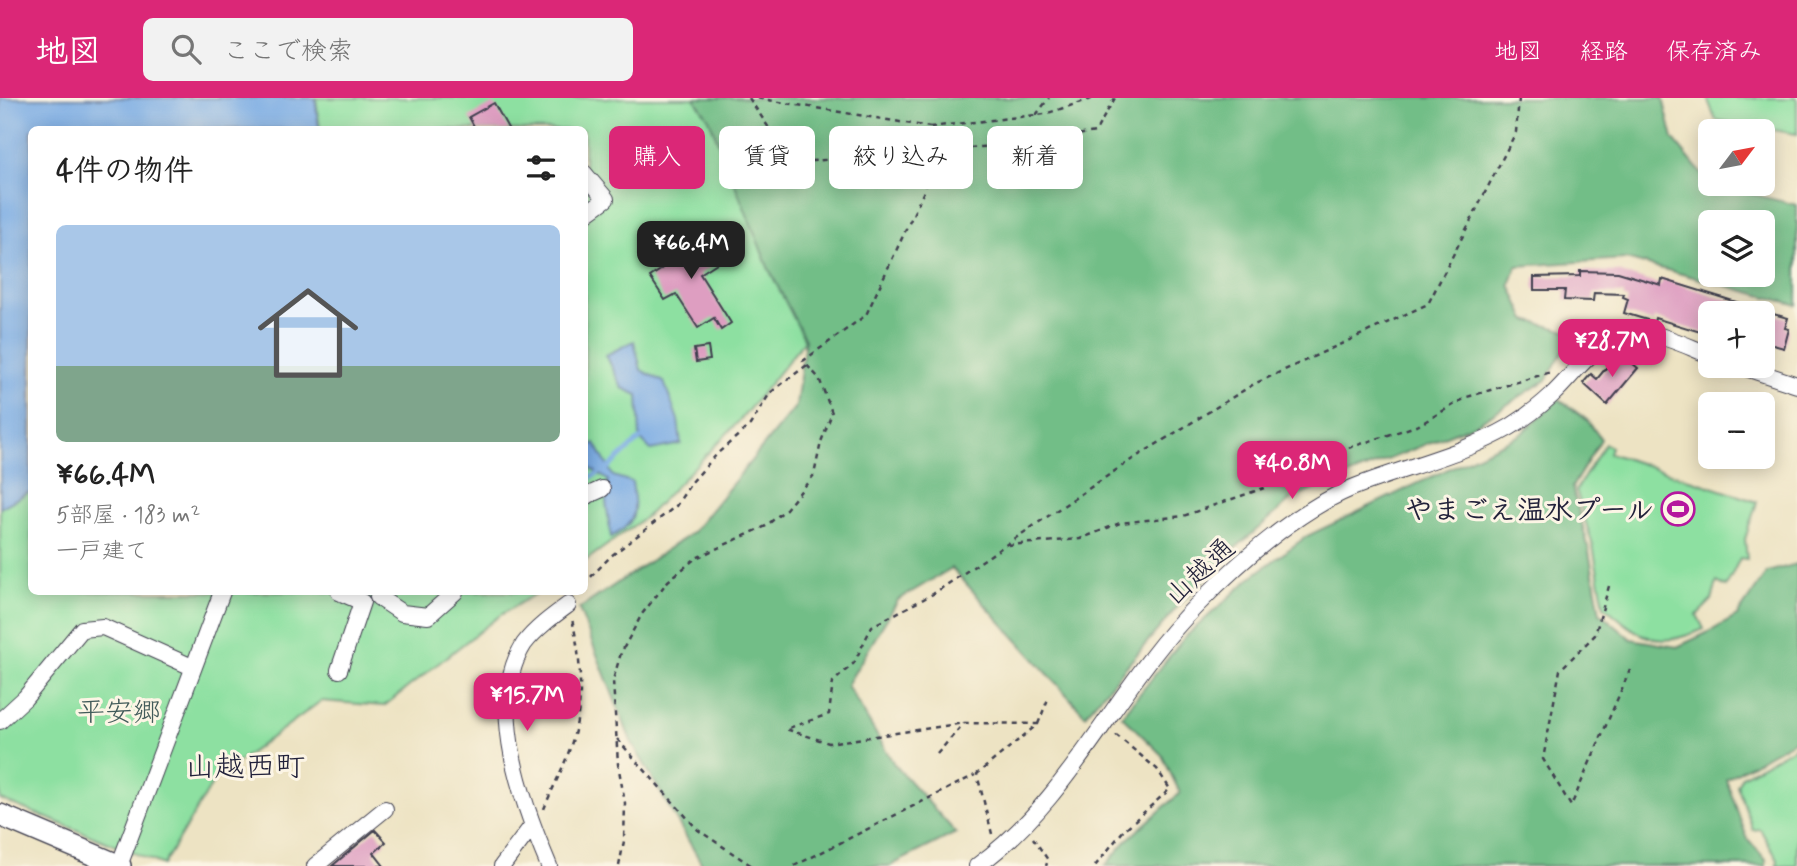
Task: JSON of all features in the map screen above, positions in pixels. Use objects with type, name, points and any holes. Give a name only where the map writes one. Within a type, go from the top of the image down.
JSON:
[{"type":"main road","points":[[0,815],[120,866]]},
{"type":"street","points":[[588,178],[606,199],[588,212]]},
{"type":"street","name":"山越通","points":[[977,866],[1025,826],[1059,786],[1141,670],[1197,605],[1287,527],[1313,508],[1351,489],[1510,426],[1553,394],[1583,361],[1603,344],[1630,334],[1648,333],[1698,351]]},
{"type":"street","points":[[1775,378],[1797,385]]},
{"type":"street","points":[[588,495],[602,489]]},
{"type":"street","points":[[120,866],[221,595]]},
{"type":"street","points":[[339,670],[374,597],[402,612],[428,616],[452,595]]},
{"type":"street","points":[[549,866],[532,826],[514,766],[507,723],[512,678],[524,645],[568,605]]},
{"type":"street","points":[[0,721],[25,698],[82,629],[103,627],[192,667]]},
{"type":"street","points":[[315,866],[385,809]]},
{"type":"street","points":[[502,866],[532,826]]},
{"type":"path","points":[[748,98],[777,140],[812,161],[829,160]]},
{"type":"path","points":[[756,98],[924,126]]},
{"type":"path","points":[[1036,115],[1049,98]]},
{"type":"path","points":[[939,126],[1036,115],[1094,98]]},
{"type":"path","points":[[973,149],[1095,132],[1115,98]]},
{"type":"path","points":[[1038,724],[964,723],[829,743],[786,729],[829,714],[833,682],[854,663],[872,626],[933,594],[1131,460],[1254,384],[1428,304],[1516,132],[1520,98]]},
{"type":"path","points":[[619,866],[624,841],[625,803],[612,680],[621,653],[642,614],[668,581],[696,558],[766,526],[786,509],[814,475],[821,442],[832,413],[819,378],[803,361],[866,315],[925,189]]},
{"type":"path","points":[[1005,545],[1080,539],[1120,523],[1183,516],[1267,487],[1287,468],[1419,425],[1467,397],[1583,361]]},
{"type":"path","points":[[588,580],[611,556],[676,506],[691,483],[718,453],[750,425],[770,393],[807,365]]},
{"type":"path","points":[[1609,586],[1595,635],[1560,670],[1543,759],[1571,806],[1630,670]]},
{"type":"path","points":[[532,826],[543,811],[573,738],[580,685],[577,643],[568,605]]},
{"type":"path","points":[[794,866],[977,774],[1038,724],[1048,699]]},
{"type":"path","points":[[937,754],[964,723]]},
{"type":"path","points":[[1095,866],[1124,830],[1170,789],[1157,769],[1103,724]]},
{"type":"path","points":[[617,738],[698,830],[752,866]]},
{"type":"path","points":[[977,774],[996,852]]},
{"type":"path","points":[[1025,826],[1048,860],[1046,866]]},
{"type":"green space","points":[[316,98],[694,98],[709,119],[719,144],[719,189],[737,189],[768,267],[805,340],[742,418],[647,516],[588,559],[588,126],[320,126]]},
{"type":"green space","points":[[694,98],[1663,98],[1673,139],[1698,169],[1698,196],[1760,196],[1797,205],[1797,305],[1730,287],[1775,287],[1775,210],[1698,210],[1698,278],[1626,259],[1517,266],[1510,285],[1526,320],[1574,333],[1546,380],[1478,423],[1293,498],[1230,553],[1179,605],[1085,715],[952,568],[898,600],[847,685],[894,764],[956,833],[890,866],[703,866],[631,741],[579,609],[693,532],[796,406],[805,340],[768,267],[737,189],[815,189],[815,126],[719,126],[719,144],[709,119]]},
{"type":"green space","points":[[1707,98],[1797,98],[1797,134],[1775,130],[1775,119],[1716,119]]},
{"type":"green space","points":[[1559,399],[1587,420],[1601,439],[1572,487],[1588,546],[1600,613],[1631,639],[1677,647],[1737,616],[1767,572],[1797,564],[1797,739],[1726,779],[1747,838],[1766,860],[1766,866],[1105,866],[1128,839],[1180,793],[1162,755],[1122,716],[1184,638],[1254,575],[1307,536],[1520,435]]},
{"type":"green space","points":[[1605,444],[1611,447],[1609,453],[1757,502],[1745,539],[1747,559],[1740,558],[1726,587],[1717,582],[1712,600],[1697,615],[1704,629],[1673,639],[1650,638],[1629,626],[1604,606],[1593,546],[1576,490]]},
{"type":"green space","name":"平安郷","points":[[28,492],[28,595],[533,595],[499,616],[384,706],[321,701],[215,779],[163,865],[0,799],[0,506]]},
{"type":"green space","points":[[1797,746],[1797,866],[1777,866],[1778,860],[1760,829],[1753,830],[1737,785],[1742,776]]},
{"type":"water","points":[[0,98],[315,98],[319,126],[28,126],[28,493],[0,508]]},
{"type":"water","points":[[634,341],[641,370],[664,382],[678,420],[681,444],[651,450],[640,439],[638,395],[622,388],[606,355]]},
{"type":"water","points":[[595,443],[613,476],[632,482],[634,508],[631,521],[611,537],[606,502],[608,480],[588,467],[588,446]]},
{"type":"building","points":[[494,103],[507,126],[474,126],[469,117]]},
{"type":"building","points":[[702,232],[720,261],[700,274],[731,323],[721,330],[714,318],[698,328],[676,294],[665,300],[650,277],[662,269],[657,262]]},
{"type":"building","points":[[1580,271],[1618,272],[1661,285],[1662,279],[1733,301],[1698,301],[1698,331],[1655,318],[1654,322],[1624,313],[1628,299],[1623,297],[1624,294],[1594,293],[1593,301],[1564,300],[1565,290],[1534,290],[1534,277],[1580,276]]},
{"type":"building","points":[[1775,314],[1788,318],[1785,328],[1789,329],[1784,348],[1775,346]]},
{"type":"building","points":[[708,347],[710,360],[696,362],[694,349]]},
{"type":"building","points":[[1619,352],[1638,368],[1607,405],[1583,383],[1591,374],[1597,379]]},
{"type":"building","points":[[375,830],[386,842],[374,853],[384,866],[332,866]]},
{"type":"waterway","points":[[608,468],[640,439]]},
{"type":"waterway","points":[[588,478],[598,474]]},
{"type":"place","name":"やまごえ温水プール","points":[[1678,509]]},
{"type":"district","name":"山越西町","points":[[245,766]]}]
